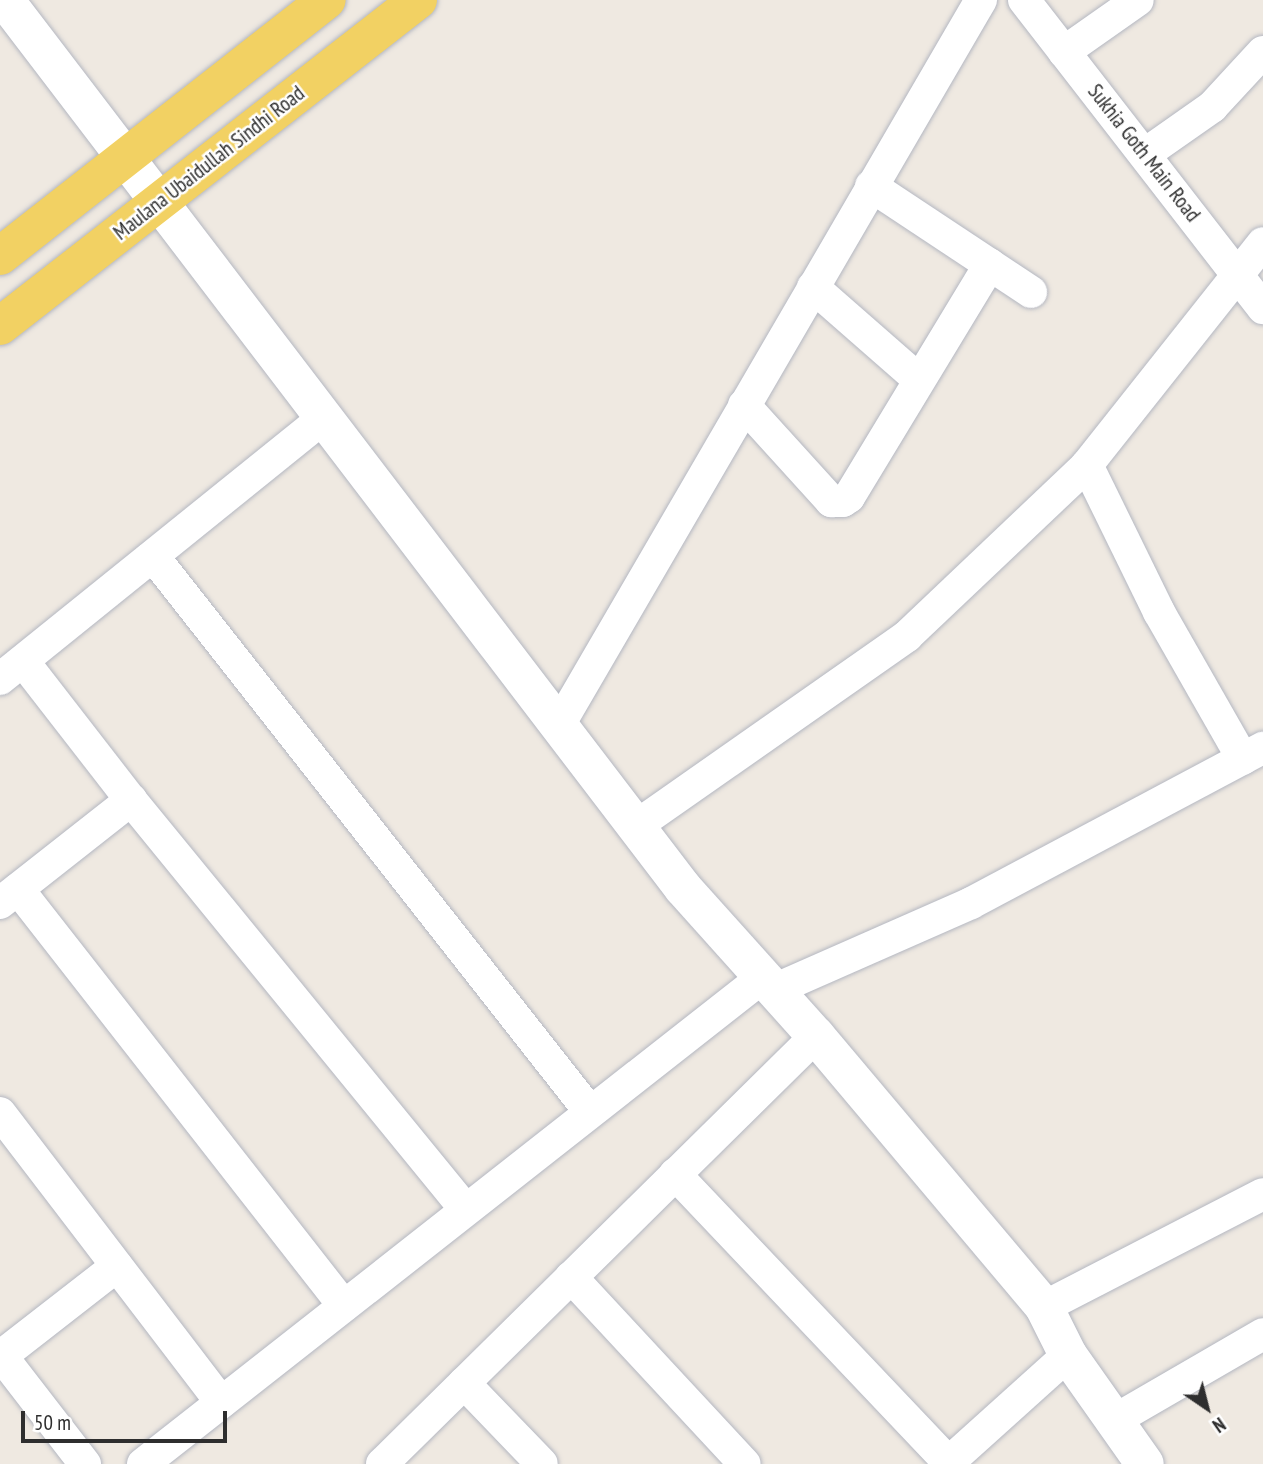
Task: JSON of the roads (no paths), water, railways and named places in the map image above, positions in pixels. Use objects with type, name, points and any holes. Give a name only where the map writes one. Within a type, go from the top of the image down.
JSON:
[{"type":"main road","points":[[0,256],[327,0]]},
{"type":"main road","name":"Maulana Ubaidullah Sindhi Road","points":[[0,326],[418,0]]},
{"type":"street","points":[[5,0],[127,156],[683,888],[816,1036],[1044,1307],[1068,1354],[1144,1464]]},
{"type":"street","points":[[559,725],[981,0]]},
{"type":"street","name":"Sukhia Goth Main Road","points":[[1024,0],[1263,308]]},
{"type":"street","points":[[1065,52],[1138,0]]},
{"type":"street","points":[[1145,154],[1212,107],[1263,52]]},
{"type":"street","points":[[871,186],[1031,292]]},
{"type":"street","points":[[636,826],[907,636],[1087,465],[1263,243]]},
{"type":"street","points":[[744,405],[831,501],[837,503],[849,497],[917,378],[990,264]]},
{"type":"street","points":[[813,287],[917,378]]},
{"type":"street","points":[[325,417],[12,670],[131,800],[466,1210]]},
{"type":"street","points":[[143,1464],[590,1112],[769,983],[971,903],[1253,753],[1159,612],[1087,465]]},
{"type":"street","points":[[153,556],[590,1112]]},
{"type":"street","points":[[131,800],[9,896],[344,1306]]},
{"type":"street","points":[[382,1464],[816,1036]]},
{"type":"street","points":[[0,1113],[221,1402]]},
{"type":"street","points":[[675,1174],[949,1464],[1068,1354]]},
{"type":"street","points":[[1044,1307],[1263,1194]]},
{"type":"street","points":[[85,1464],[1,1356],[117,1266]]},
{"type":"street","points":[[571,1277],[745,1464]]},
{"type":"street","points":[[1113,1421],[1263,1334]]},
{"type":"street","points":[[464,1383],[542,1464]]}]
